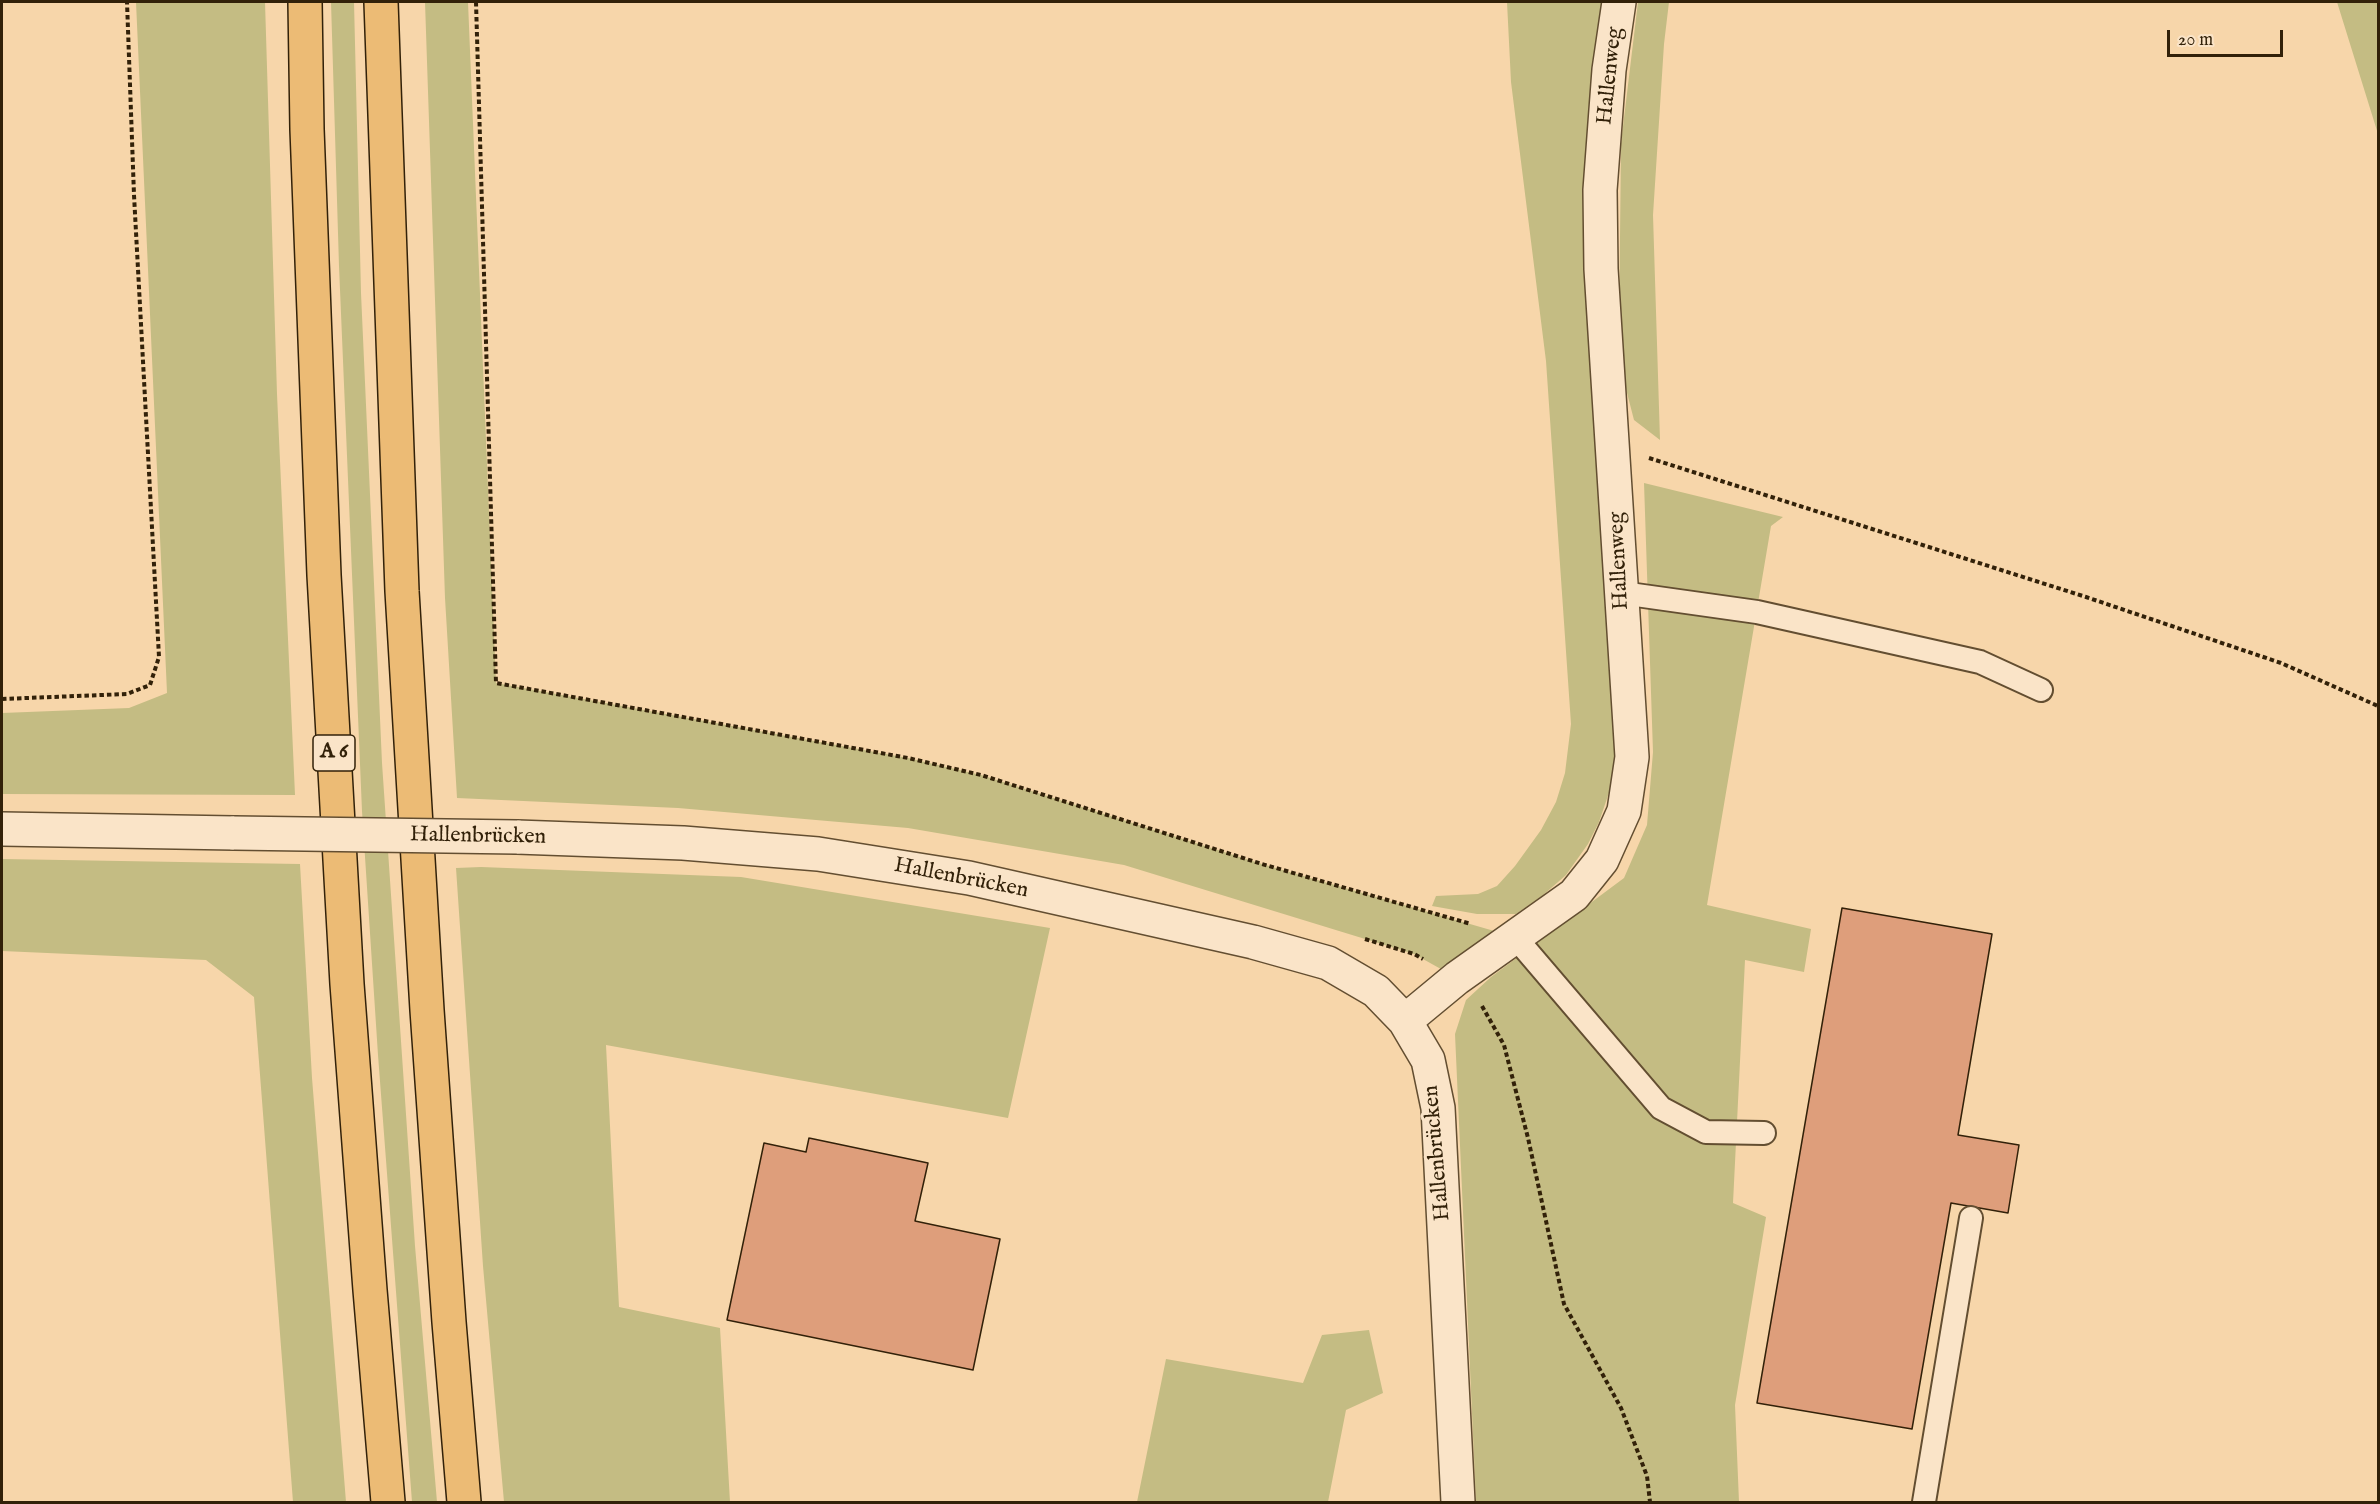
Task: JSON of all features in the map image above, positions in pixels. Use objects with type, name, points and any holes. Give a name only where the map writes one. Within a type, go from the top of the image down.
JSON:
[{"type":"highway","name":"A 6","points":[[305,2],[308,153],[324,575],[347,984],[388,1503]]},
{"type":"highway","points":[[381,2],[402,603],[428,1022],[464,1503]]},
{"type":"street","name":"Hallenweg","points":[[1405,1021],[1457,978],[1574,895],[1602,860],[1624,811],[1632,757],[1601,269],[1600,190],[1609,70],[1619,2]]},
{"type":"street","name":"Hallenbrücken","points":[[2,829],[517,837],[683,843],[807,853],[969,878],[1253,942],[1328,963],[1376,992],[1405,1021],[1428,1060],[1438,1108],[1458,1503]]},
{"type":"lane","points":[[1622,593],[1757,612],[1980,662],[2041,690]]},
{"type":"lane","points":[[1515,936],[1661,1108],[1706,1132],[1764,1133]]},
{"type":"lane","points":[[1924,1503],[1971,1218]]},
{"type":"path","points":[[2,699],[128,694],[150,685],[159,657],[134,195],[127,2]]},
{"type":"path","points":[[476,2],[496,683],[896,755],[981,775],[1262,864],[1515,936]]},
{"type":"path","points":[[1614,447],[2086,597],[2281,663],[2379,706]]},
{"type":"path","points":[[1457,978],[1481,1003],[1504,1044],[1564,1304],[1621,1408],[1647,1476],[1650,1503]]},
{"type":"shaded area","points":[[136,2],[265,2],[277,394],[295,795],[2,794],[2,713],[129,708],[167,693]]},
{"type":"shaded area","points":[[331,2],[354,2],[361,293],[382,763],[415,1246],[437,1502],[412,1502],[378,1055],[362,811],[339,266]]},
{"type":"shaded area","points":[[425,2],[468,2],[496,683],[908,758],[981,775],[1262,864],[1515,937],[1457,978],[1414,954],[1124,865],[908,828],[678,808],[457,798],[445,598]]},
{"type":"shaded area","points":[[1507,2],[1604,2],[1616,754],[1614,778],[1599,822],[1588,844],[1566,875],[1516,914],[1477,914],[1432,906],[1436,896],[1478,894],[1497,886],[1515,866],[1541,830],[1556,802],[1565,773],[1571,724],[1546,361],[1511,82]]},
{"type":"shaded area","points":[[1638,2],[1669,2],[1664,44],[1653,215],[1660,440],[1634,420],[1626,389],[1619,332],[1621,143]]},
{"type":"shaded area","points":[[2337,2],[2378,2],[2378,134]]},
{"type":"shaded area","points":[[1644,483],[1783,517],[1771,526],[1707,905],[1811,929],[1804,972],[1745,960],[1733,1203],[1766,1217],[1735,1405],[1739,1502],[1476,1502],[1455,1034],[1466,1000],[1491,977],[1624,878],[1647,825],[1653,752]]},
{"type":"shaded area","points":[[2,859],[300,864],[312,1078],[346,1502],[293,1502],[254,997],[206,960],[2,951]]},
{"type":"shaded area","points":[[456,868],[741,877],[1050,928],[1008,1118],[606,1045],[619,1307],[720,1328],[730,1502],[504,1502],[483,1266]]},
{"type":"shaded area","points":[[1369,1330],[1383,1393],[1346,1410],[1328,1502],[1137,1502],[1166,1359],[1303,1383],[1322,1335]]},
{"type":"building","points":[[1842,908],[1992,934],[1958,1135],[2019,1145],[2008,1213],[1951,1203],[1912,1429],[1757,1403]]},
{"type":"building","points":[[809,1138],[928,1163],[915,1221],[1000,1239],[973,1370],[727,1320],[764,1143],[806,1152]]}]
